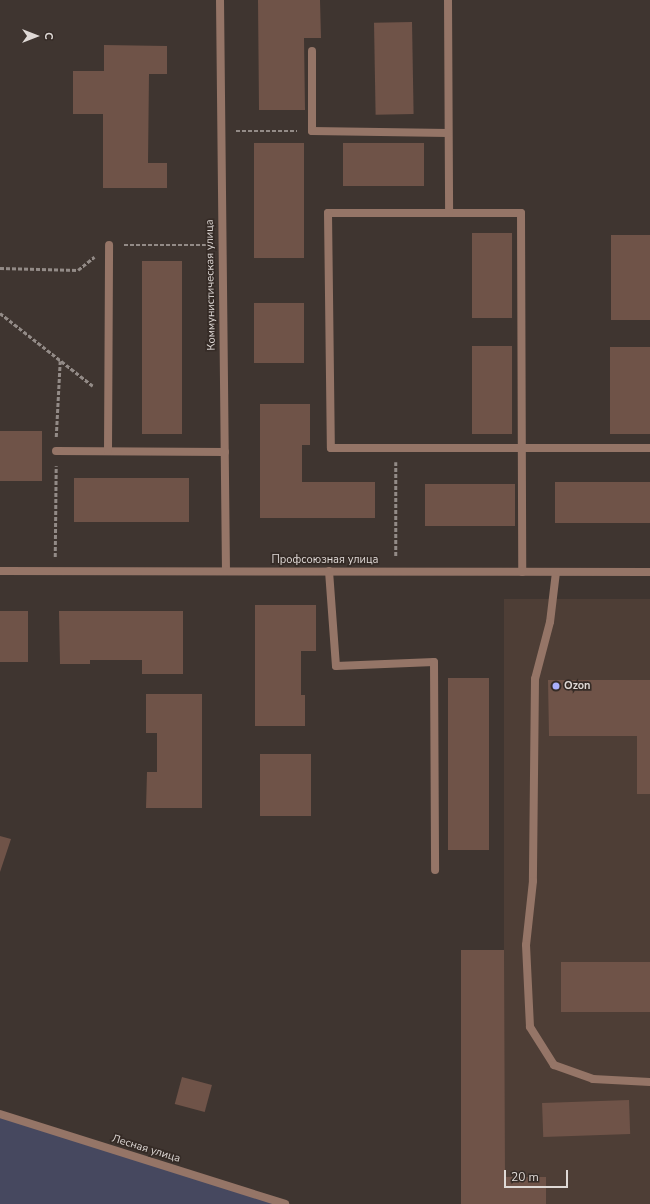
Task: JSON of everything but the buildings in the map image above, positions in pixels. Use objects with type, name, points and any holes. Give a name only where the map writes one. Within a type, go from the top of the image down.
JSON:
[{"type":"street","name":"Коммунистическая улица","points":[[220,0],[226,570]]},
{"type":"street","points":[[448,0],[449,213]]},
{"type":"street","points":[[312,51],[312,131],[448,133]]},
{"type":"street","points":[[522,572],[522,448],[521,213],[328,213],[331,448],[522,448],[650,448]]},
{"type":"street","points":[[108,451],[109,245]]},
{"type":"street","points":[[56,451],[224,452]]},
{"type":"street","name":"Профсоюзная улица","points":[[0,571],[226,570],[650,572]]},
{"type":"street","points":[[329,571],[336,666],[434,662],[435,870]]},
{"type":"street","points":[[556,572],[550,622],[535,679],[533,881],[526,945],[530,1027],[554,1065],[593,1079],[650,1082]]},
{"type":"street","name":"Лесная улица","points":[[0,1114],[285,1204]]},
{"type":"path","points":[[221,131],[312,131]]},
{"type":"path","points":[[0,268],[78,270],[109,245],[222,245]]},
{"type":"path","points":[[0,313],[108,397]]},
{"type":"path","points":[[396,448],[396,571]]},
{"type":"shaded area","points":[[504,599],[650,599],[650,1204],[461,1204],[461,951],[504,950]]},
{"type":"shaded area","points":[[0,1114],[285,1204],[0,1204]]},
{"type":"place","name":"Ozon","points":[[556,686]]}]
